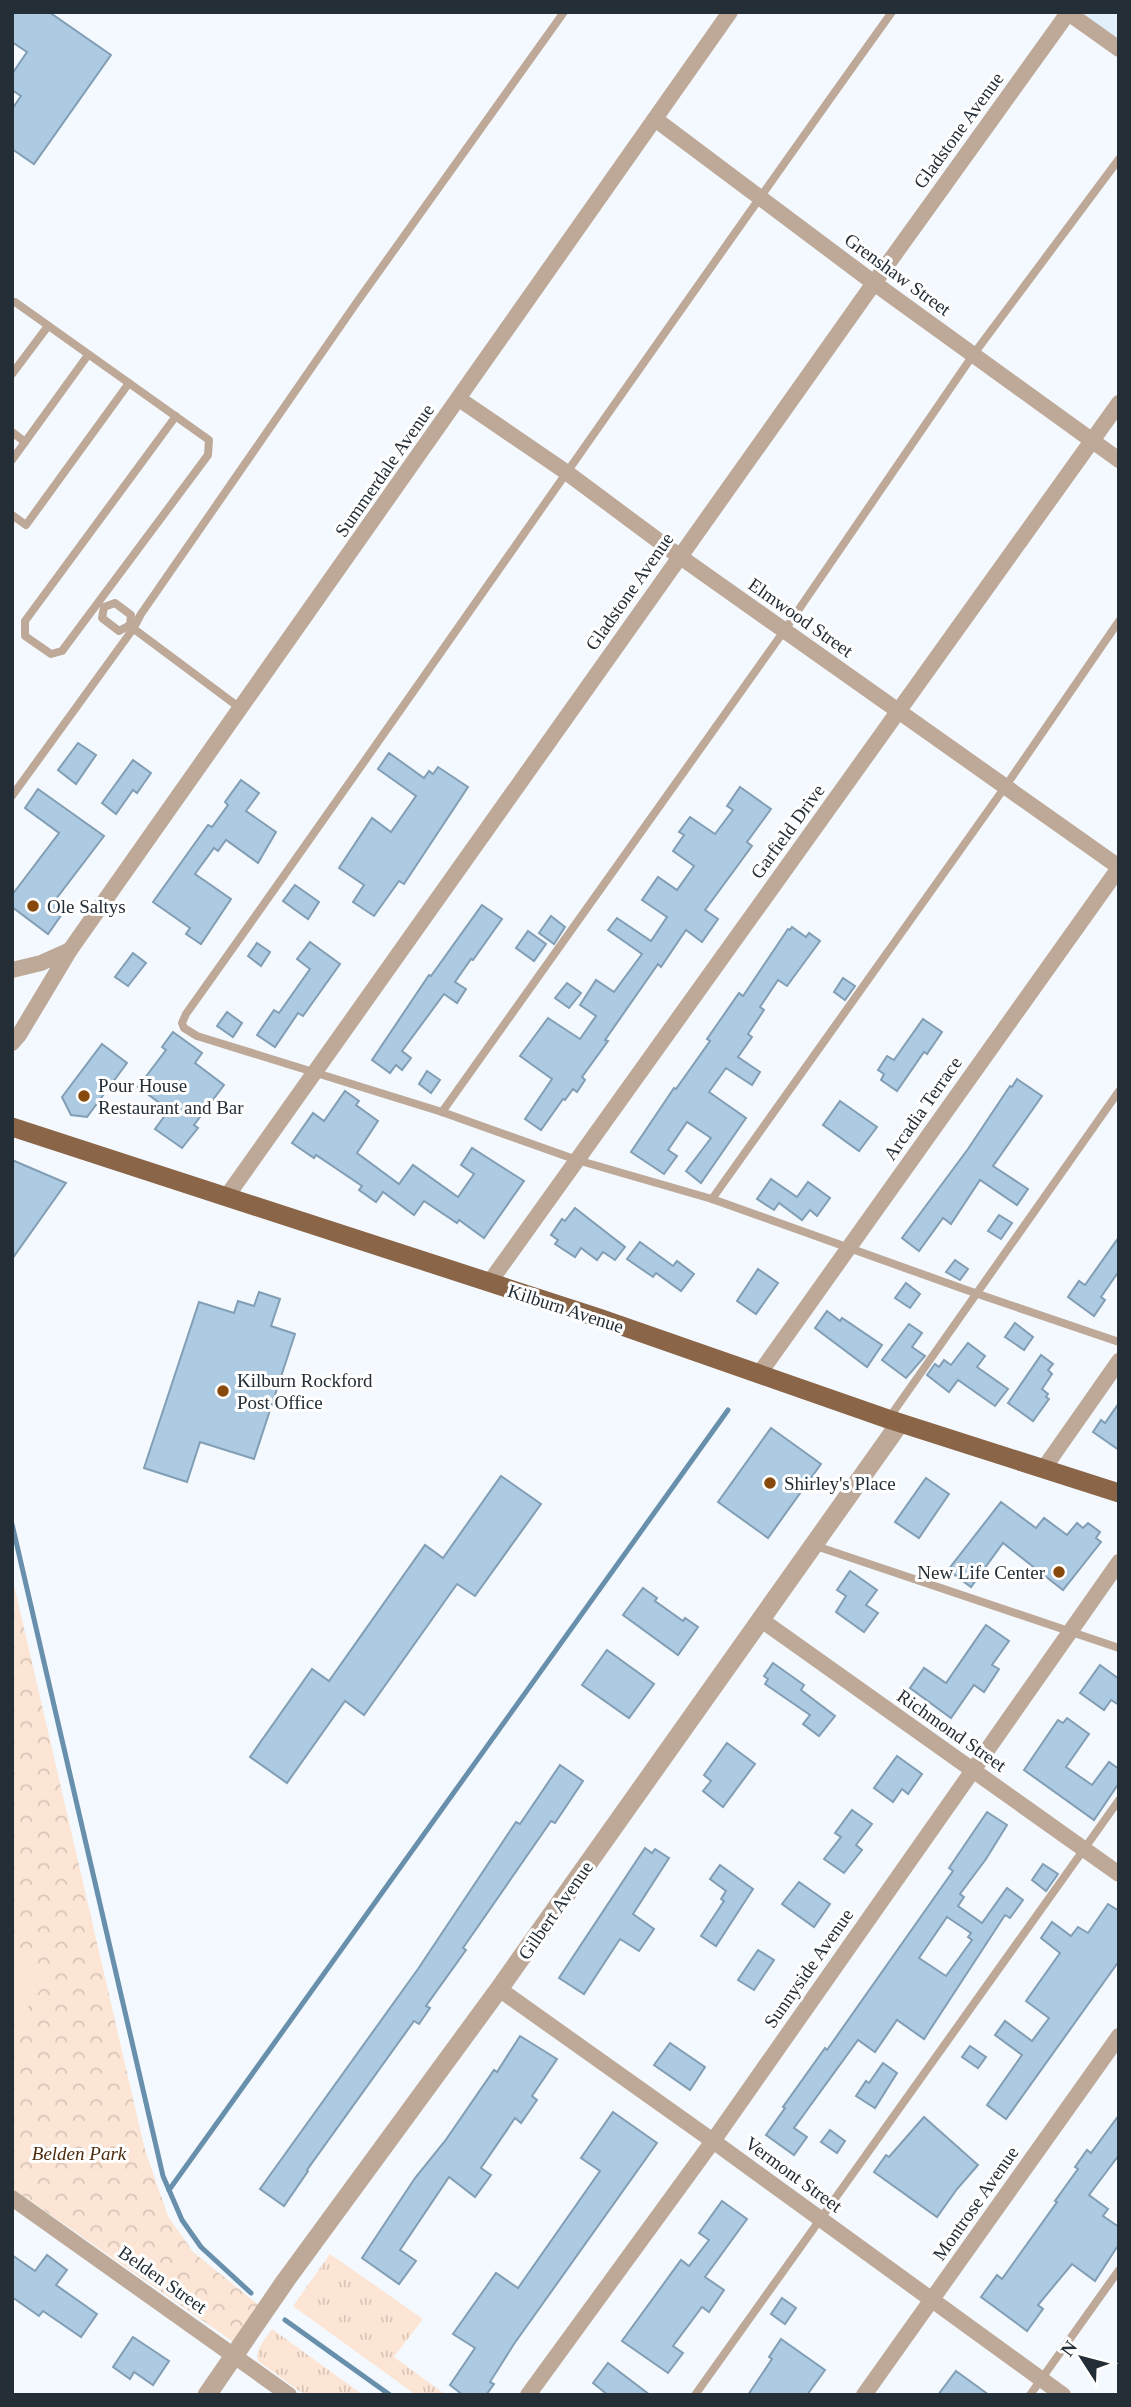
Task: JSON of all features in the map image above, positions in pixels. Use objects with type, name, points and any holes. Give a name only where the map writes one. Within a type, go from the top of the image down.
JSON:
[{"type":"main road","name":"Kilburn Avenue","points":[[12,1127],[599,1318],[894,1421],[1119,1493]]},
{"type":"street","name":"Summerdale Avenue","points":[[12,1043],[70,950],[730,12]]},
{"type":"street","points":[[1068,13],[1119,50]]},
{"type":"street","name":"Gladstone Avenue","points":[[226,1196],[1068,13]]},
{"type":"street","name":"Grenshaw Street","points":[[655,119],[874,283],[1119,460]]},
{"type":"street","name":"Elmwood Street","points":[[459,399],[566,472],[679,556],[1119,867]]},
{"type":"street","name":"Garfield Drive","points":[[489,1283],[1119,403]]},
{"type":"street","name":"Arcadia Terrace","points":[[759,1374],[1119,867]]},
{"type":"street","points":[[12,970],[41,963],[70,950]]},
{"type":"street","points":[[1044,1468],[1119,1361]]},
{"type":"street","name":"Gilbert Avenue","points":[[207,2395],[286,2280],[499,1989],[813,1545],[894,1421]]},
{"type":"street","name":"Sunnyside Avenue","points":[[528,2395],[713,2141],[1119,1562]]},
{"type":"street","name":"Richmond Street","points":[[760,1619],[1119,1874]]},
{"type":"street","name":"Vermont Street","points":[[499,1989],[1063,2395]]},
{"type":"street","name":"Montrose Avenue","points":[[864,2395],[1119,2036]]},
{"type":"street","name":"Belden Street","points":[[12,2198],[289,2395]]},
{"type":"lane","points":[[12,796],[349,313],[564,12]]},
{"type":"lane","points":[[891,12],[182,1020],[184,1028],[197,1036],[442,1112],[577,1160],[712,1199],[1119,1342]]},
{"type":"lane","points":[[442,1112],[784,631],[973,355],[1119,159]]},
{"type":"lane","points":[[12,303],[15,302],[128,383],[176,416],[209,440],[208,455],[102,605],[62,651],[51,654],[25,636],[25,621],[176,416]]},
{"type":"lane","points":[[12,374],[48,326]]},
{"type":"lane","points":[[12,460],[89,355]]},
{"type":"lane","points":[[12,515],[26,525],[128,383]]},
{"type":"lane","points":[[12,432],[25,442]]},
{"type":"lane","points":[[102,605],[115,603],[131,615],[131,627]]},
{"type":"lane","points":[[102,605],[102,618],[119,631],[131,627]]},
{"type":"lane","points":[[712,1199],[1119,621]]},
{"type":"lane","points":[[131,627],[240,708]]},
{"type":"lane","points":[[894,1421],[975,1293],[1119,1091]]},
{"type":"lane","points":[[813,1545],[1119,1648]]},
{"type":"lane","points":[[695,2395],[1119,1800]]},
{"type":"lane","points":[[1030,2395],[1119,2270]]},
{"type":"shaded area","points":[[1079,12],[1119,12],[1119,41]]},
{"type":"green space","name":"Belden Park","points":[[12,1576],[145,2150],[168,2216],[193,2252],[260,2306],[235,2343],[12,2188]]},
{"type":"green space","points":[[12,1960],[45,1984],[18,2020],[12,2016]]},
{"type":"green space","points":[[330,2254],[423,2319],[394,2357],[446,2395],[416,2395],[293,2306]]},
{"type":"green space","points":[[272,2329],[363,2395],[305,2395],[258,2361],[259,2348]]},
{"type":"building","points":[[12,12],[49,12],[111,55],[34,164],[12,149],[12,109],[21,96],[12,90],[12,74],[27,52],[12,42]]},
{"type":"building","points":[[78,743],[96,755],[76,784],[58,770]]},
{"type":"building","points":[[389,753],[424,778],[429,771],[433,774],[438,767],[468,787],[404,884],[399,881],[374,916],[353,902],[364,885],[339,868],[372,818],[391,832],[416,796],[378,769]]},
{"type":"building","points":[[133,760],[151,773],[137,793],[133,790],[116,814],[102,803]]},
{"type":"building","points":[[241,780],[259,793],[246,811],[276,832],[258,863],[226,840],[218,851],[214,848],[195,874],[231,899],[201,944],[186,934],[190,928],[153,902],[208,825],[212,827],[228,805],[225,802]]},
{"type":"building","points":[[740,787],[771,809],[747,842],[752,846],[705,910],[718,919],[702,942],[686,930],[661,967],[658,964],[605,1040],[608,1041],[582,1077],[585,1080],[577,1092],[573,1089],[565,1100],[563,1099],[541,1130],[525,1119],[552,1079],[520,1056],[548,1018],[580,1039],[596,1016],[580,1005],[596,980],[614,992],[642,954],[608,930],[617,918],[651,941],[667,917],[642,900],[658,877],[677,890],[694,866],[673,851],[684,835],[679,832],[690,817],[715,834],[733,810],[727,806]]},
{"type":"building","points":[[38,789],[104,836],[56,899],[67,907],[48,934],[12,907],[12,895],[59,833],[25,808]]},
{"type":"building","points":[[295,885],[319,902],[308,919],[283,901]]},
{"type":"building","points":[[482,905],[502,919],[455,982],[466,989],[457,1003],[444,994],[402,1051],[411,1058],[402,1070],[396,1065],[390,1073],[372,1060],[429,975],[431,976]]},
{"type":"building","points":[[551,916],[565,927],[554,944],[539,933]]},
{"type":"building","points":[[792,927],[806,937],[809,933],[820,941],[787,986],[778,980],[760,1007],[764,1010],[748,1034],[752,1037],[738,1057],[760,1072],[752,1085],[726,1068],[709,1092],[746,1118],[701,1183],[686,1171],[711,1138],[687,1122],[668,1150],[677,1156],[664,1174],[631,1152],[710,1041],[707,1039],[739,993],[743,996],[788,929]]},
{"type":"building","points":[[528,931],[546,944],[534,961],[516,948]]},
{"type":"building","points":[[310,942],[340,964],[303,1016],[298,1013],[275,1047],[257,1035],[274,1010],[279,1013],[310,969],[297,959]]},
{"type":"building","points":[[257,943],[270,952],[261,966],[248,956]]},
{"type":"building","points":[[133,953],[146,963],[128,986],[115,977]]},
{"type":"building","points":[[843,978],[855,986],[845,1000],[834,992]]},
{"type":"building","points":[[567,983],[581,993],[569,1008],[555,998]]},
{"type":"building","points":[[227,1012],[242,1023],[233,1037],[217,1026]]},
{"type":"building","points":[[923,1019],[942,1032],[927,1054],[924,1052],[897,1091],[881,1080],[884,1074],[878,1070],[887,1056],[894,1060]]},
{"type":"building","points":[[173,1032],[202,1053],[195,1063],[224,1085],[194,1125],[198,1128],[182,1148],[155,1129],[169,1110],[138,1087],[166,1050],[162,1047]]},
{"type":"building","points":[[102,1044],[127,1063],[87,1117],[71,1115],[62,1097]]},
{"type":"building","points":[[427,1071],[440,1080],[431,1093],[419,1084]]},
{"type":"building","points":[[1017,1079],[1042,1096],[993,1166],[1028,1189],[1017,1205],[980,1180],[951,1224],[943,1218],[919,1251],[902,1238]]},
{"type":"building","points":[[345,1091],[359,1101],[356,1105],[378,1121],[357,1153],[399,1184],[413,1165],[458,1197],[474,1174],[461,1165],[472,1148],[524,1181],[484,1238],[459,1220],[457,1223],[424,1201],[414,1215],[383,1192],[376,1202],[359,1190],[362,1186],[316,1155],[314,1158],[292,1143],[313,1113],[324,1121]]},
{"type":"building","points":[[840,1101],[877,1127],[859,1151],[823,1125]]},
{"type":"building","points":[[12,1160],[66,1183],[12,1259]]},
{"type":"building","points":[[771,1179],[797,1197],[808,1182],[830,1198],[817,1216],[810,1210],[802,1220],[779,1203],[774,1210],[757,1199]]},
{"type":"building","points":[[575,1208],[625,1247],[615,1260],[603,1252],[597,1260],[581,1248],[575,1257],[555,1244],[558,1240],[551,1235],[562,1219],[565,1221]]},
{"type":"building","points":[[999,1215],[1012,1223],[1001,1239],[988,1231]]},
{"type":"building","points":[[1119,1237],[1119,1271],[1101,1297],[1105,1300],[1094,1316],[1068,1297],[1079,1281],[1085,1285]]},
{"type":"building","points":[[640,1242],[673,1266],[677,1261],[694,1274],[681,1291],[656,1273],[653,1277],[627,1259]]},
{"type":"building","points":[[955,1260],[968,1269],[960,1280],[946,1272]]},
{"type":"building","points":[[758,1269],[778,1283],[756,1314],[737,1301]]},
{"type":"building","points":[[906,1283],[920,1294],[910,1308],[895,1298]]},
{"type":"building","name":"Kilburn Rockford Post Office","points":[[259,1292],[280,1299],[271,1326],[295,1334],[254,1459],[200,1442],[187,1482],[144,1468],[199,1302],[234,1313],[238,1301],[254,1306]]},
{"type":"building","points":[[827,1311],[882,1345],[867,1367],[815,1328]]},
{"type":"building","points":[[1015,1323],[1033,1337],[1024,1350],[1005,1337]]},
{"type":"building","points":[[909,1324],[922,1333],[912,1347],[925,1356],[906,1378],[882,1360]]},
{"type":"building","points":[[968,1343],[985,1356],[977,1367],[1008,1389],[995,1406],[958,1380],[949,1392],[927,1375],[935,1364],[939,1367],[944,1360],[951,1365]]},
{"type":"building","points":[[1041,1355],[1053,1364],[1048,1370],[1052,1374],[1042,1389],[1049,1399],[1033,1421],[1008,1403]]},
{"type":"building","points":[[1119,1403],[1119,1450],[1093,1432],[1101,1420],[1105,1423]]},
{"type":"building","name":"Shirley's Place","points":[[771,1428],[821,1464],[768,1538],[718,1502]]},
{"type":"building","points":[[501,1476],[541,1504],[475,1596],[457,1584],[364,1715],[345,1701],[287,1783],[250,1757],[312,1669],[329,1681],[425,1545],[443,1558]]},
{"type":"building","points":[[926,1478],[949,1494],[919,1538],[895,1522]]},
{"type":"building","points":[[1001,1502],[1036,1528],[1044,1518],[1067,1535],[1077,1523],[1083,1528],[1088,1523],[1100,1532],[1096,1538],[1101,1542],[1063,1590],[1003,1543],[971,1587],[948,1570]]},
{"type":"building","points":[[850,1571],[877,1590],[866,1605],[878,1613],[864,1632],[836,1612],[846,1596],[837,1590]]},
{"type":"building","points":[[643,1588],[657,1598],[655,1601],[683,1621],[685,1618],[698,1627],[678,1655],[623,1615]]},
{"type":"building","points":[[986,1625],[1009,1641],[992,1665],[999,1669],[984,1692],[974,1685],[951,1718],[910,1688],[924,1668],[946,1683]]},
{"type":"building","points":[[607,1650],[654,1684],[629,1718],[582,1685]]},
{"type":"building","points":[[773,1663],[804,1685],[801,1690],[835,1716],[819,1736],[803,1724],[810,1715],[765,1684],[768,1679],[764,1676]]},
{"type":"building","points":[[1100,1665],[1119,1679],[1119,1705],[1111,1700],[1104,1710],[1080,1693]]},
{"type":"building","points":[[1067,1718],[1089,1734],[1066,1767],[1092,1785],[1109,1762],[1119,1769],[1119,1783],[1094,1820],[1024,1770],[1058,1720],[1063,1723]]},
{"type":"building","points":[[727,1743],[755,1764],[723,1807],[703,1791],[711,1781],[704,1775]]},
{"type":"building","points":[[897,1756],[922,1774],[908,1794],[902,1789],[893,1802],[874,1788]]},
{"type":"building","points":[[560,1765],[583,1781],[555,1823],[551,1821],[463,1948],[466,1950],[426,2006],[430,2008],[419,2024],[414,2021],[284,2206],[260,2189],[418,1969],[516,1822],[520,1824]]},
{"type":"building","points":[[852,1810],[872,1824],[856,1845],[862,1850],[844,1873],[824,1859],[841,1837],[835,1833]]},
{"type":"building","points":[[987,1812],[1007,1825],[960,1894],[964,1897],[958,1906],[982,1923],[1007,1888],[1023,1900],[1010,1918],[1005,1915],[924,2039],[897,2020],[875,2052],[858,2040],[794,2128],[807,2137],[794,2155],[766,2135],[785,2108],[783,2107],[825,2048],[827,2050],[953,1871],[949,1868]],"holes":[[[947,1917],[971,1933],[968,1937],[972,1940],[946,1976],[919,1958]]]},
{"type":"building","points":[[645,1848],[652,1853],[655,1849],[669,1858],[633,1914],[654,1929],[639,1951],[620,1939],[584,1994],[559,1978]]},
{"type":"building","points":[[1043,1864],[1058,1874],[1046,1891],[1032,1880]]},
{"type":"building","points":[[720,1865],[753,1889],[716,1946],[701,1936],[724,1901],[721,1899],[726,1891],[710,1879]]},
{"type":"building","points":[[799,1882],[830,1904],[814,1927],[782,1904]]},
{"type":"building","points":[[1108,1904],[1119,1911],[1119,1961],[1006,2119],[987,2105],[1022,2055],[995,2035],[1005,2021],[1032,2041],[1049,2018],[1026,2001],[1060,1953],[1041,1938],[1052,1922],[1071,1936],[1078,1927],[1088,1933]]},
{"type":"building","points":[[758,1950],[774,1960],[754,1990],[738,1980]]},
{"type":"building","points":[[520,2036],[557,2059],[532,2096],[537,2100],[521,2123],[515,2118],[481,2168],[491,2175],[475,2197],[449,2177],[400,2250],[416,2261],[399,2284],[362,2258],[415,2178],[445,2141],[494,2070],[497,2072]]},
{"type":"building","points":[[670,2043],[705,2067],[690,2090],[654,2065]]},
{"type":"building","points":[[970,2046],[986,2057],[978,2068],[962,2057]]},
{"type":"building","points":[[883,2063],[897,2073],[875,2108],[856,2096]]},
{"type":"building","points":[[613,2112],[657,2143],[514,2344],[490,2382],[494,2384],[486,2395],[463,2395],[450,2385],[475,2348],[453,2334],[496,2273],[518,2288],[600,2171],[581,2158]]},
{"type":"building","points":[[1119,2115],[1119,2155],[1089,2195],[1108,2209],[1103,2216],[1119,2227],[1119,2244],[1095,2281],[1072,2264],[1038,2305],[1043,2309],[1027,2331],[981,2297],[997,2275],[1002,2279],[1057,2202],[1055,2201],[1078,2169],[1075,2167],[1087,2150],[1091,2153]]},
{"type":"building","points":[[924,2117],[978,2165],[937,2217],[874,2172],[886,2155],[889,2157]]},
{"type":"building","points":[[830,2130],[845,2141],[837,2153],[821,2142]]},
{"type":"building","points":[[722,2201],[747,2219],[705,2277],[724,2290],[709,2312],[702,2307],[673,2346],[683,2353],[668,2373],[622,2341],[681,2260],[689,2266],[709,2240],[699,2233]]},
{"type":"building","points":[[12,2255],[35,2271],[47,2255],[67,2270],[56,2285],[97,2314],[81,2337],[43,2311],[39,2316],[12,2297]]},
{"type":"building","points":[[782,2298],[796,2308],[785,2324],[771,2314]]},
{"type":"building","points":[[133,2337],[169,2361],[153,2385],[134,2372],[130,2379],[113,2367]]},
{"type":"building","points":[[781,2339],[825,2370],[807,2395],[748,2395],[772,2359],[769,2357]]},
{"type":"building","points":[[608,2363],[650,2395],[608,2395],[593,2383]]},
{"type":"building","points":[[956,2371],[989,2395],[938,2395]]},
{"type":"waterway","points":[[169,2190],[728,1410]]},
{"type":"waterway","points":[[12,1524],[163,2176],[182,2220],[201,2247],[251,2293]]},
{"type":"waterway","points":[[285,2320],[390,2395]]},
{"type":"place","name":"Ole Saltys","points":[[33,906]]},
{"type":"place","name":"Pour House Restaurant and Bar","points":[[84,1096]]},
{"type":"place","name":"Kilburn Rockford Post Office","points":[[223,1391]]},
{"type":"place","name":"Shirley's Place","points":[[770,1483]]},
{"type":"place","name":"New Life Center","points":[[1059,1572]]}]
